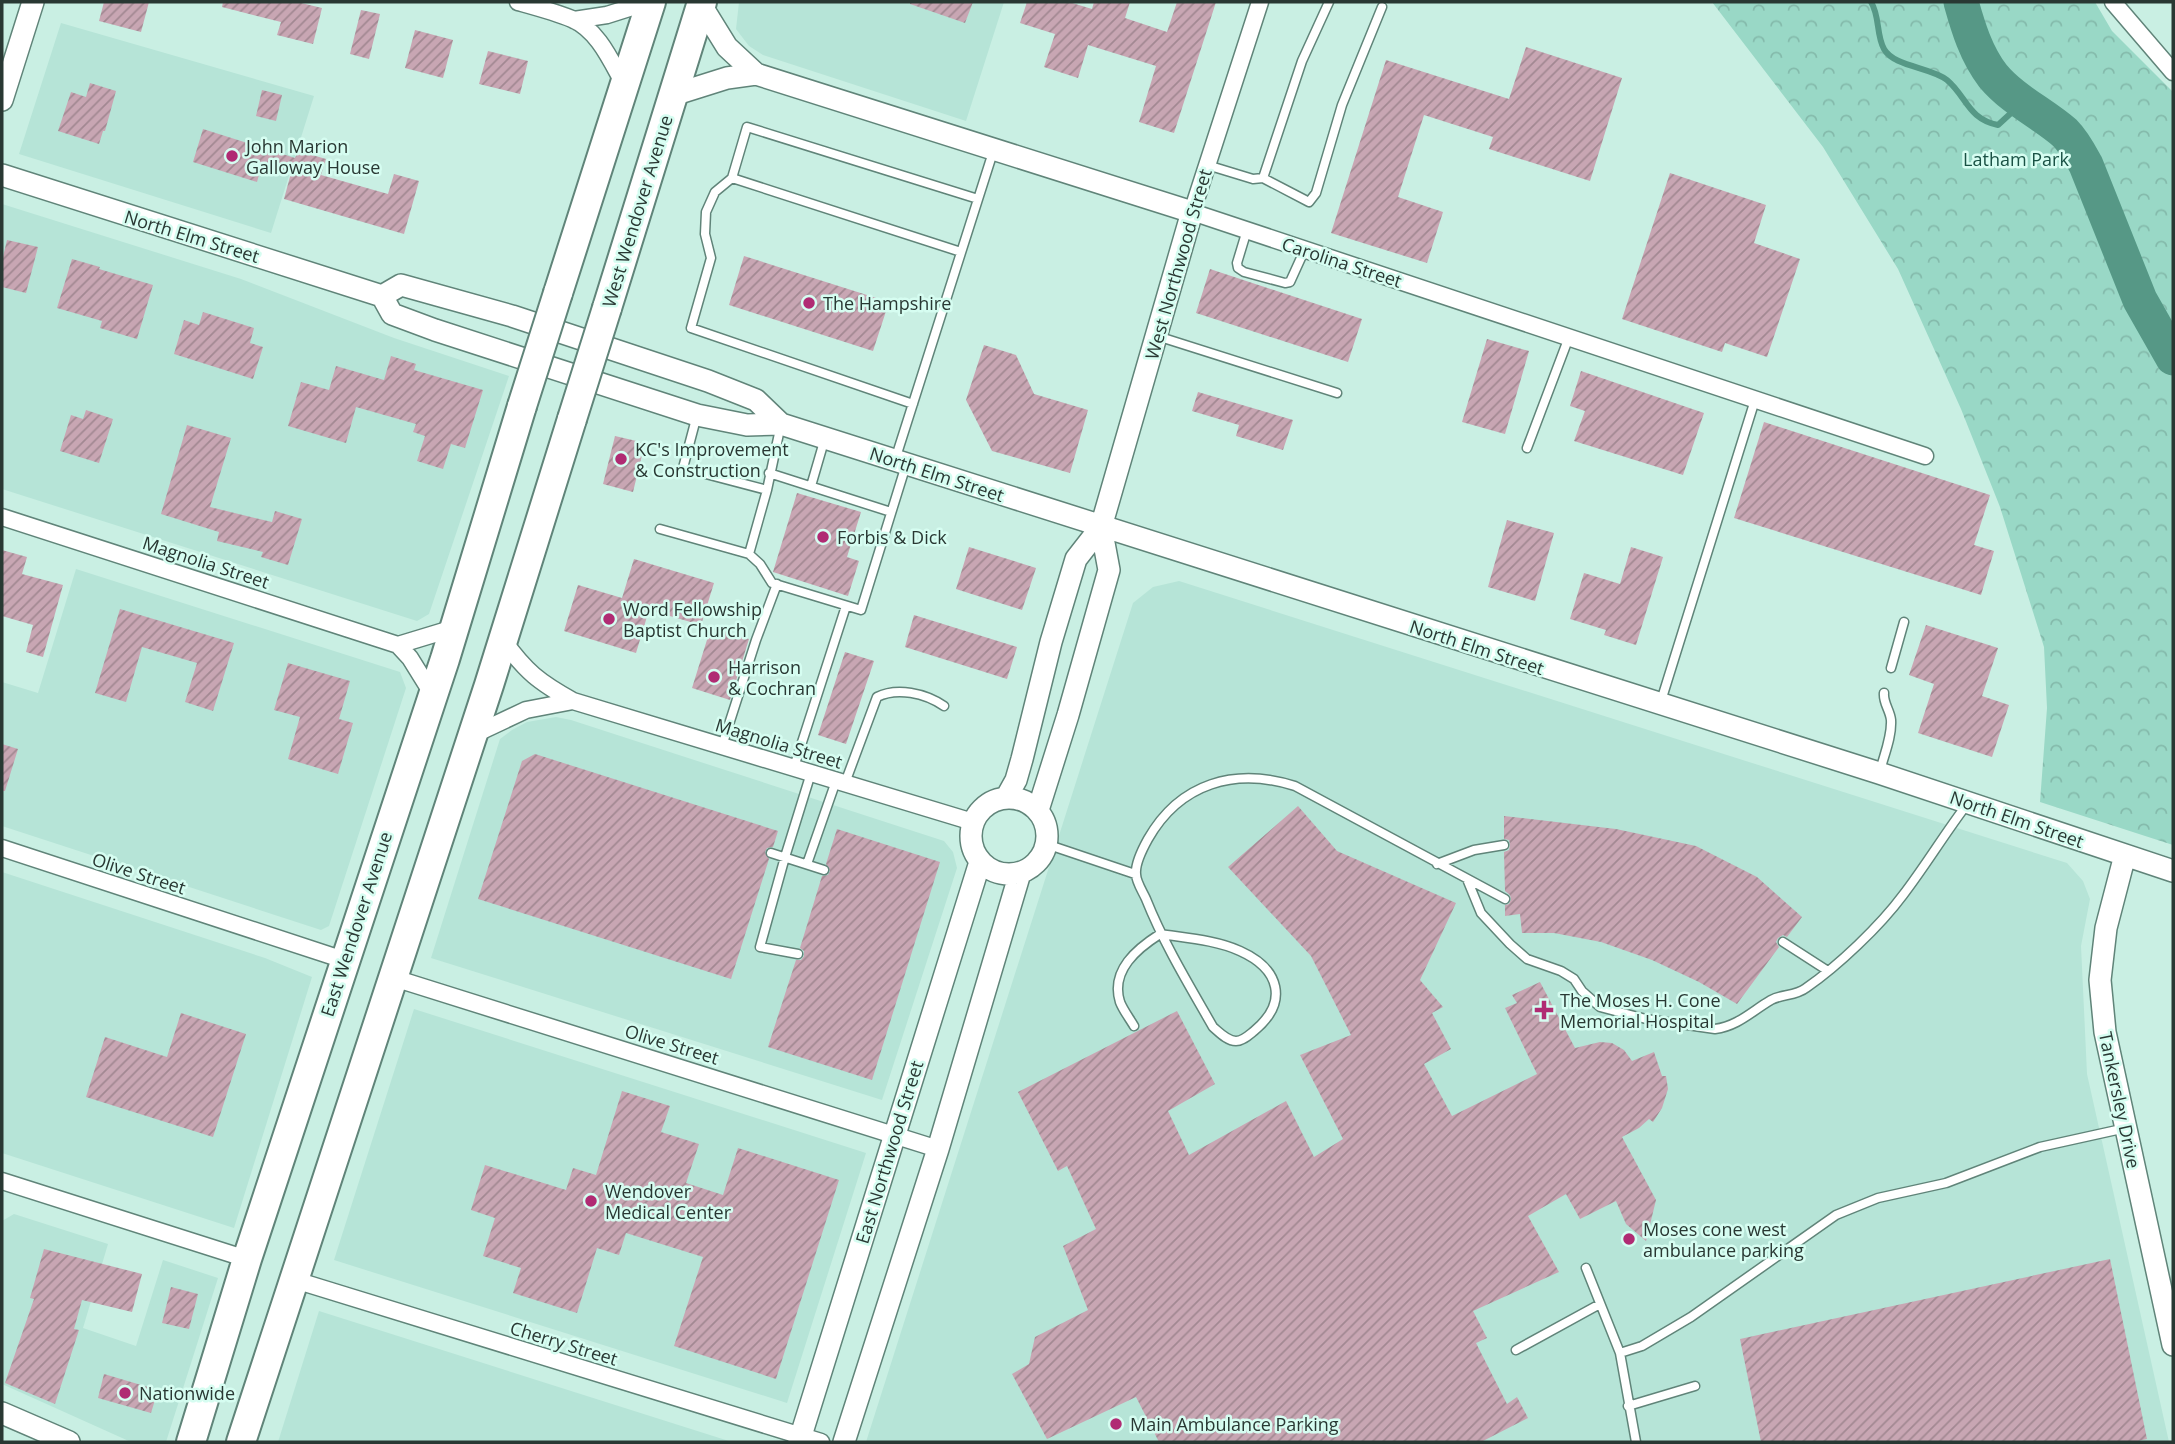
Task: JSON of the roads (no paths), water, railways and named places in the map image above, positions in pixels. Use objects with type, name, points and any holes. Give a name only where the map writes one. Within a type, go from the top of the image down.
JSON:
[{"type":"highway","points":[[624,83],[650,2]]},
{"type":"highway","name":"West Wendover Avenue","points":[[503,640],[701,4]]},
{"type":"highway","name":"East Wendover Avenue","points":[[191,1442],[247,1259],[433,695],[624,83]]},
{"type":"highway","points":[[241,1442],[503,640]]},
{"type":"street","points":[[2,100],[33,2]]},
{"type":"street","points":[[518,2],[574,20],[590,32],[601,44],[624,83]]},
{"type":"street","points":[[574,20],[607,15],[650,2]]},
{"type":"street","name":"West Northwood Street","points":[[1101,527],[1192,212],[1260,2]]},
{"type":"street","points":[[2113,2],[2173,72]]},
{"type":"street","name":"Carolina Street","points":[[701,4],[727,47],[756,74],[1192,212],[1925,456]]},
{"type":"street","name":"Carolina Street","points":[[673,94],[727,78],[756,74]]},
{"type":"street","name":"North Elm Street","points":[[2,175],[382,296],[392,314],[697,415],[747,425],[781,425],[825,438],[1879,774],[2173,871]]},
{"type":"street","name":"North Elm Street","points":[[382,296],[401,285],[525,320],[708,381],[756,400],[781,425]]},
{"type":"street","name":"Magnolia Street","points":[[2,517],[398,645]]},
{"type":"street","points":[[1006,798],[1016,780],[1051,642],[1076,559],[1101,527]]},
{"type":"street","points":[[1038,810],[1110,570],[1101,527]]},
{"type":"street","points":[[433,695],[410,658],[398,645],[454,628]]},
{"type":"street","name":"Magnolia Street","points":[[503,640],[528,673],[573,701],[973,822]]},
{"type":"street","name":"Magnolia Street","points":[[472,735],[526,710],[573,701]]},
{"type":"street","points":[[1006,798],[1024,800],[1038,810],[1045,825],[1046,844],[1036,863],[1020,873],[1000,873],[981,862],[971,842],[973,822],[984,807],[1006,798]]},
{"type":"street","name":"Olive Street","points":[[2,848],[344,960]]},
{"type":"street","name":"Tankersley Drive","points":[[2125,855],[2106,928],[2100,980],[2105,1032],[2173,1345]]},
{"type":"street","name":"East Northwood Street","points":[[807,1440],[895,1134],[981,862]]},
{"type":"street","points":[[844,1442],[938,1149],[1020,873]]},
{"type":"street","name":"Olive Street","points":[[394,978],[938,1149]]},
{"type":"street","points":[[2,1181],[247,1259]]},
{"type":"street","name":"Cherry Street","points":[[295,1280],[807,1440]]},
{"type":"street","points":[[2,1413],[69,1442]]},
{"type":"lane","points":[[1263,178],[1302,61],[1329,2]]},
{"type":"lane","points":[[1207,165],[1253,179],[1263,178],[1309,202],[1317,193],[1342,105],[1382,7]]},
{"type":"lane","points":[[913,404],[691,328],[710,258],[705,234],[706,212],[715,192],[732,178],[747,127],[978,199]]},
{"type":"lane","points":[[660,529],[749,554],[760,564],[772,583],[861,610],[891,512],[913,404],[994,149]]},
{"type":"lane","points":[[732,178],[961,252]]},
{"type":"lane","points":[[1247,230],[1237,263],[1238,268],[1244,272],[1290,282],[1305,249]]},
{"type":"lane","points":[[1157,336],[1338,393]]},
{"type":"lane","points":[[1527,448],[1569,337]]},
{"type":"lane","points":[[1660,704],[1755,399]]},
{"type":"lane","points":[[697,415],[683,468],[767,490]]},
{"type":"lane","points":[[749,554],[781,425]]},
{"type":"lane","points":[[811,486],[825,438]]},
{"type":"lane","points":[[769,473],[891,512]]},
{"type":"lane","points":[[723,746],[756,640],[777,584]]},
{"type":"lane","points":[[794,767],[846,606]]},
{"type":"lane","points":[[1891,668],[1904,622]]},
{"type":"lane","points":[[807,864],[877,697],[887,692],[905,692],[935,700],[943,706]]},
{"type":"lane","points":[[1879,774],[1891,727],[1884,692]]},
{"type":"lane","points":[[798,954],[761,947],[811,773]]},
{"type":"lane","points":[[1134,1026],[1120,1003],[1119,985],[1122,974],[1126,962],[1135,952],[1160,934],[1222,944],[1242,951],[1262,965],[1276,985],[1276,1002],[1266,1021],[1245,1039],[1234,1041],[1213,1027],[1160,934],[1136,874],[1144,847],[1157,823],[1173,806],[1199,788],[1232,779],[1275,780],[1295,786],[1505,900]]},
{"type":"lane","points":[[1466,879],[1481,913],[1510,944],[1527,959],[1562,971],[1574,979],[1592,1002],[1608,1011],[1715,1029],[1726,1028],[1778,997],[1804,990],[1828,971],[1891,911],[1969,803]]},
{"type":"lane","points":[[1046,844],[1136,874]]},
{"type":"lane","points":[[1437,864],[1474,850],[1504,845]]},
{"type":"lane","points":[[771,853],[824,870]]},
{"type":"lane","points":[[1783,942],[1828,971]]},
{"type":"lane","points":[[1620,1353],[1642,1346],[1691,1317],[1836,1216],[1878,1198],[1946,1183],[2040,1147],[2126,1128]]},
{"type":"lane","points":[[1586,1268],[1620,1353],[1636,1442]]},
{"type":"lane","points":[[1516,1350],[1600,1304]]},
{"type":"lane","points":[[1629,1406],[1695,1386]]},
{"type":"waterway","points":[[1871,2],[1882,44],[1889,55],[1947,80],[1980,118],[1998,125],[2022,103]]},
{"type":"waterway","points":[[1961,2],[1977,50],[1993,76],[2009,92],[2065,133],[2077,148],[2140,300],[2173,358]]},
{"type":"place","name":"John Marion Galloway House","points":[[232,156]]},
{"type":"place","name":"The Hampshire","points":[[809,303]]},
{"type":"place","name":"KC's Improvement & Construction","points":[[621,459]]},
{"type":"place","name":"Forbis & Dick","points":[[823,537]]},
{"type":"place","name":"Word Fellowship Baptist Church","points":[[609,619]]},
{"type":"place","name":"Harrison & Cochran","points":[[714,677]]},
{"type":"place","name":"The Moses H. Cone Memorial Hospital","points":[[1544,1010]]},
{"type":"place","name":"Wendover Medical Center","points":[[591,1201]]},
{"type":"place","name":"Moses cone west ambulance parking","points":[[1629,1239]]},
{"type":"place","name":"Nationwide","points":[[125,1393]]},
{"type":"place","name":"Main Ambulance Parking","points":[[1116,1424]]},
{"type":"park label","name":"Latham Park","points":[[2016,159]]}]
